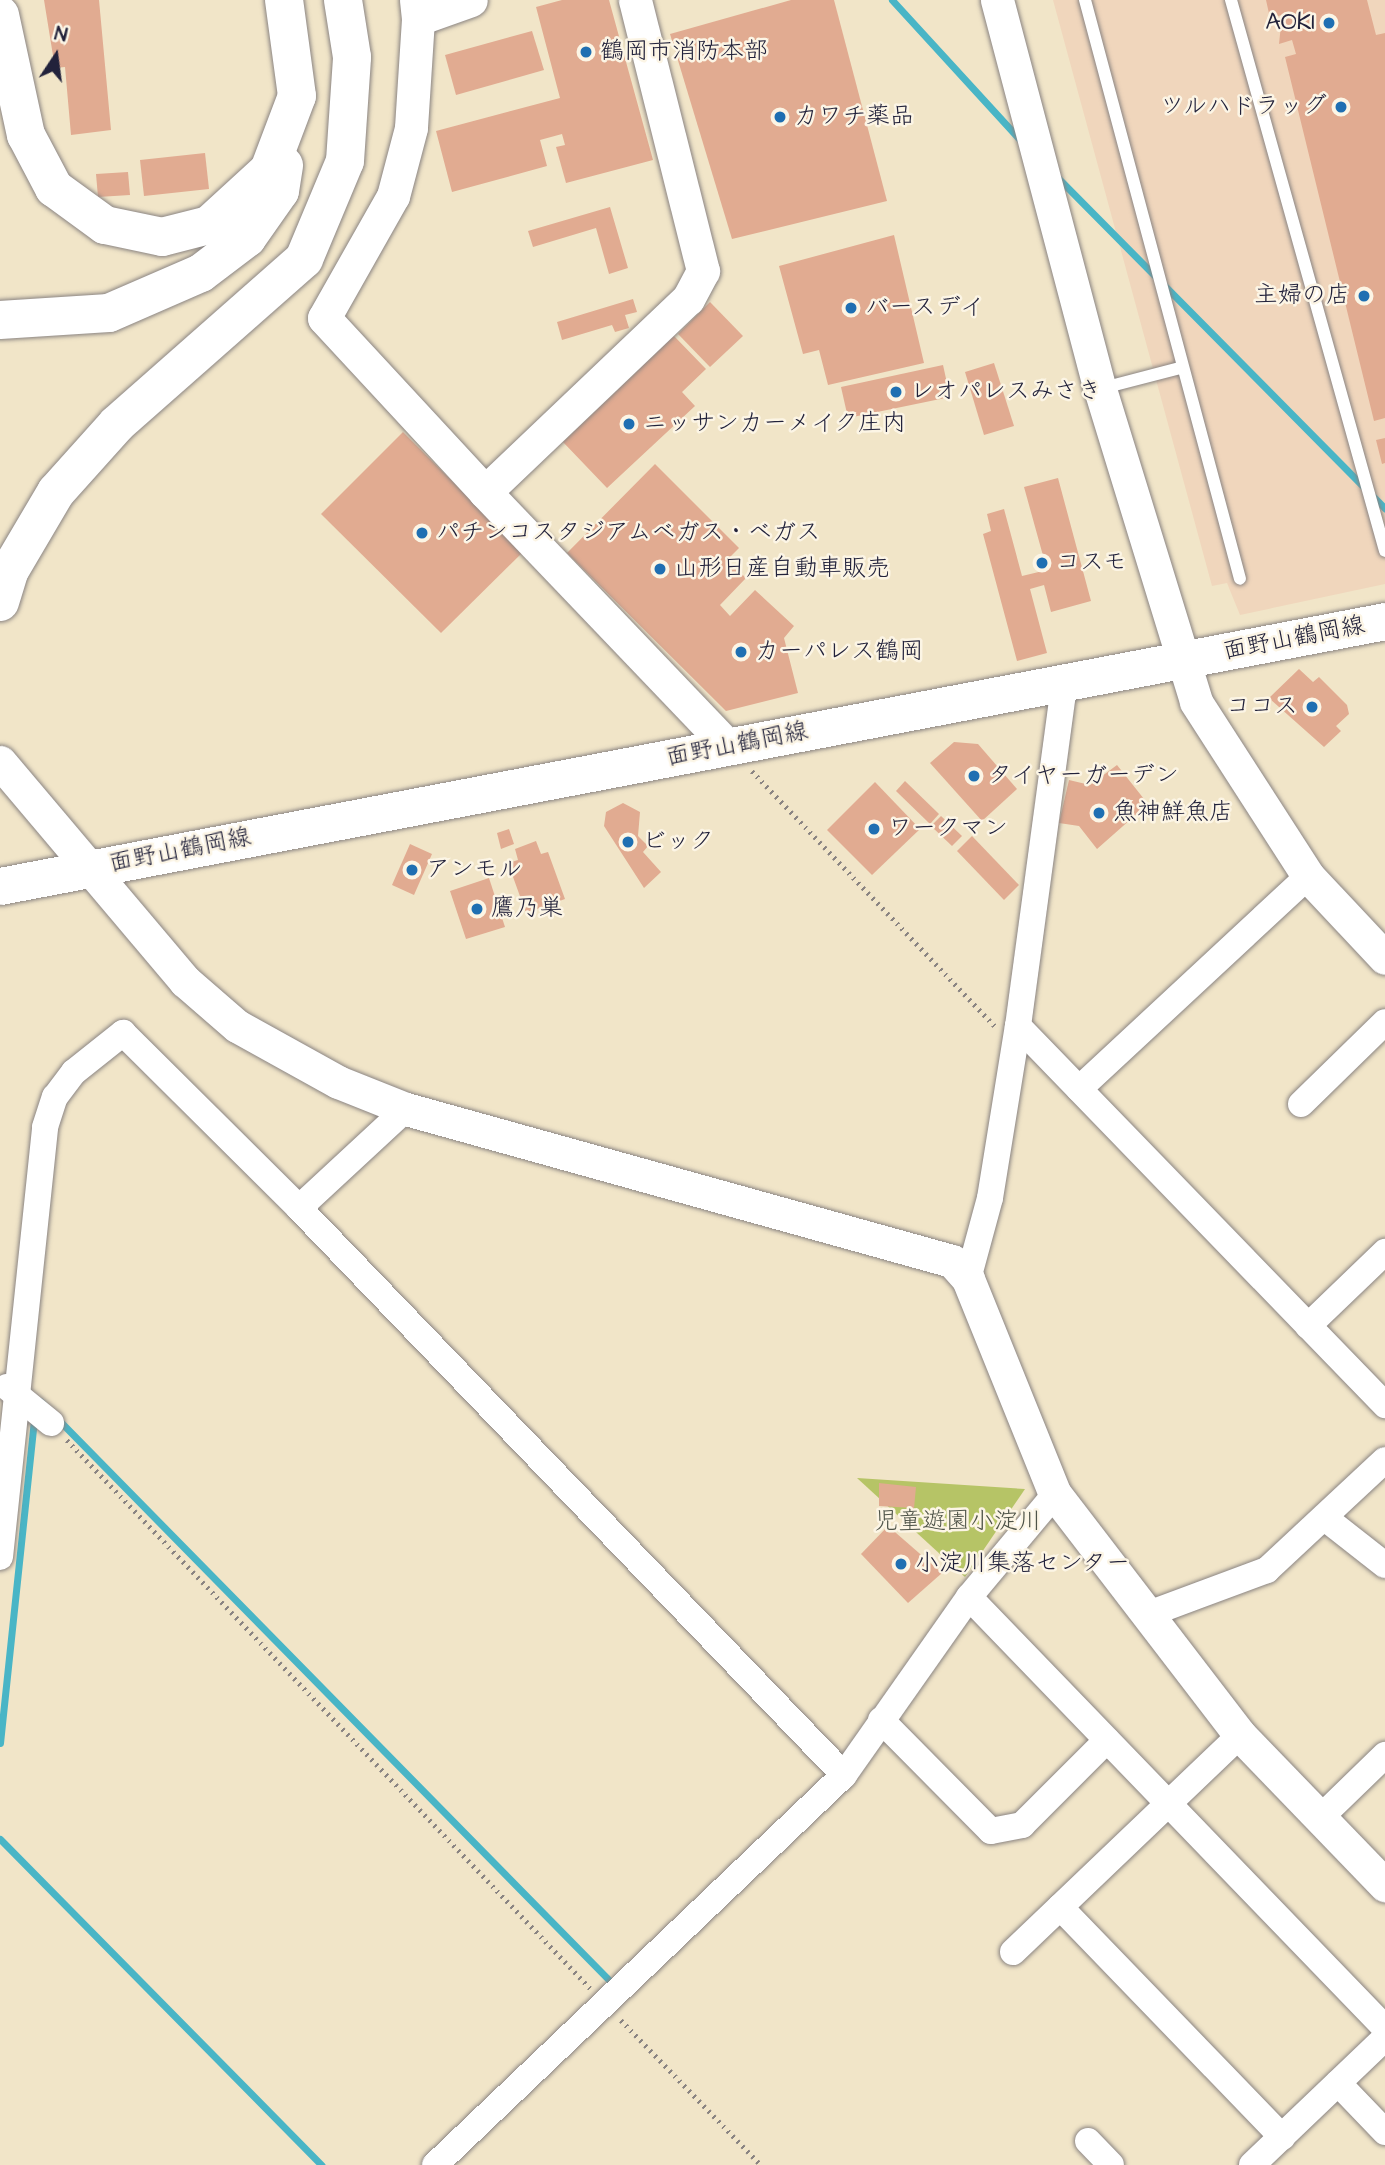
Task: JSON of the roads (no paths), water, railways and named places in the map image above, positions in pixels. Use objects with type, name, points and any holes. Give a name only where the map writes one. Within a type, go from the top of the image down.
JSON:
[{"type":"highway","points":[[0,320],[109,313],[201,273],[247,239],[280,191],[295,109],[284,0]]},
{"type":"highway","points":[[0,602],[10,570],[65,482],[117,424],[303,259],[345,160],[352,57],[343,0]]},
{"type":"highway","points":[[0,15],[38,166],[79,211],[105,225],[162,237],[209,225],[269,170],[295,109]]},
{"type":"highway","points":[[0,339],[116,330],[162,315],[216,285],[273,240],[345,160]]},
{"type":"main road","name":"面野山鶴岡線","points":[[0,886],[1065,680],[1385,621]]},
{"type":"street","points":[[471,0],[417,10],[411,128],[393,195],[324,318],[485,492],[729,747]]},
{"type":"street","points":[[485,492],[688,299],[703,271],[635,0]]},
{"type":"street","points":[[997,0],[1100,389],[1196,702],[1308,876],[1385,958]]},
{"type":"street","points":[[968,1279],[990,1198],[1016,1037],[1065,680]]},
{"type":"street","points":[[0,762],[186,981],[237,1026],[338,1082],[406,1109],[943,1256],[968,1279],[1055,1494],[1240,1735],[1385,1885]]},
{"type":"street","points":[[1079,1089],[1308,876]]},
{"type":"street","points":[[1301,1104],[1385,1021]]},
{"type":"street","points":[[0,1557],[8,1388],[45,1127],[55,1097],[74,1072],[123,1033],[299,1208],[844,1774]]},
{"type":"street","points":[[1016,1037],[1079,1089],[1385,1405]]},
{"type":"street","points":[[299,1208],[406,1109]]},
{"type":"street","points":[[1308,1326],[1385,1252]]},
{"type":"street","points":[[8,1388],[51,1423]]},
{"type":"street","points":[[1146,1615],[1267,1570],[1385,1460]]},
{"type":"street","points":[[435,2165],[603,2001],[844,1774],[969,1597],[1055,1494]]},
{"type":"street","points":[[1325,1518],[1385,1565]]},
{"type":"street","points":[[969,1597],[1385,2028]]},
{"type":"street","points":[[881,1720],[991,1831],[1022,1825],[1107,1740]]},
{"type":"street","points":[[1013,1952],[1240,1735]]},
{"type":"street","points":[[1320,1818],[1385,1755]]},
{"type":"street","points":[[1060,1907],[1282,2137]]},
{"type":"street","points":[[1252,2165],[1385,2038]]},
{"type":"street","points":[[1338,2083],[1385,2132]]},
{"type":"street","points":[[1087,2141],[1111,2165]]},
{"type":"lane","points":[[1085,0],[1180,368],[1240,579]]},
{"type":"lane","points":[[1231,0],[1385,551]]},
{"type":"lane","points":[[1100,389],[1180,368]]},
{"type":"waterway","points":[[892,0],[1022,142]]},
{"type":"waterway","points":[[1058,178],[1385,508]]},
{"type":"waterway","points":[[40,1401],[610,1981]]},
{"type":"waterway","points":[[0,1743],[34,1417]]},
{"type":"waterway","points":[[0,1839],[321,2165]]},
{"type":"place","name":"AOKI","points":[[1329,23]]},
{"type":"place","name":"鶴岡市消防本部","points":[[586,52]]},
{"type":"place","name":"ツルハドラッグ","points":[[1341,107]]},
{"type":"place","name":"カワチ薬品","points":[[780,117]]},
{"type":"place","name":"主婦の店","points":[[1364,296]]},
{"type":"place","name":"バースデイ","points":[[851,308]]},
{"type":"place","name":"レオパレスみさき","points":[[896,392]]},
{"type":"place","name":"ニッサンカーメイク庄内","points":[[629,424]]},
{"type":"place","name":"パチンコスタジアムベガス・ベガス","points":[[422,533]]},
{"type":"place","name":"コスモ","points":[[1042,563]]},
{"type":"place","name":"山形日産自動車販売","points":[[660,569]]},
{"type":"place","name":"カーパレス鶴岡","points":[[741,652]]},
{"type":"place","name":"ココス","points":[[1312,707]]},
{"type":"place","name":"タイヤーガーデン","points":[[974,776]]},
{"type":"place","name":"魚神鮮魚店","points":[[1099,813]]},
{"type":"place","name":"ワークマン","points":[[874,829]]},
{"type":"place","name":"ビック","points":[[628,842]]},
{"type":"place","name":"アンモル","points":[[412,870]]},
{"type":"place","name":"鷹乃巣","points":[[477,909]]},
{"type":"place","name":"小淀川集落センター","points":[[901,1564]]},
{"type":"park label","name":"児童遊園小淀川","points":[[958,1522]]}]
